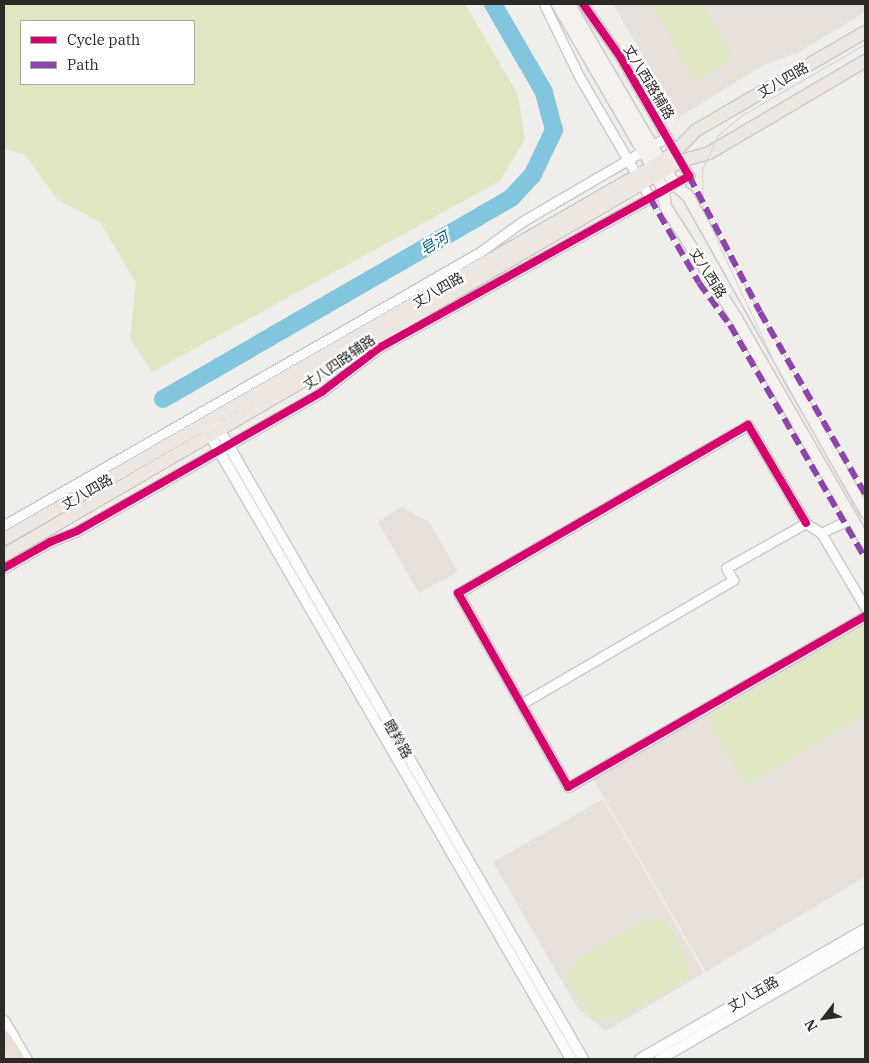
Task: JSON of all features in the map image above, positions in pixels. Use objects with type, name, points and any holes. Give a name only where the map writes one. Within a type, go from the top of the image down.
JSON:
[{"type":"highway","points":[[4,1038],[17,1059]]},
{"type":"main road","name":"丈八西路","points":[[557,4],[648,149]]},
{"type":"main road","name":"丈八西路","points":[[570,4],[658,168],[665,206],[736,318],[865,541]]},
{"type":"main road","name":"丈八四路","points":[[4,555],[211,427],[678,156],[695,131],[865,32]]},
{"type":"main road","name":"丈八四路","points":[[678,156],[709,153],[865,61]]},
{"type":"main road","name":"丈八西路","points":[[658,168],[686,195],[865,512]]},
{"type":"main road","name":"丈八四路","points":[[4,539],[211,427]]},
{"type":"street","points":[[544,4],[580,76],[650,198]]},
{"type":"street","name":"丈八西路辅路","points":[[583,4],[621,58],[689,176]]},
{"type":"street","name":"丈八四路辅路","points":[[4,524],[480,252],[523,221],[667,138]]},
{"type":"street","name":"丈八四路辅路","points":[[4,568],[50,542],[77,531],[323,391],[380,348],[689,176]]},
{"type":"street","points":[[865,607],[821,533],[806,523],[748,424],[458,593],[568,788],[865,616]]},
{"type":"street","name":"瞪羚路","points":[[211,427],[228,445],[583,1059]]},
{"type":"street","name":"瞪羚路","points":[[211,427],[218,450],[571,1059]]},
{"type":"street","points":[[821,533],[852,518]]},
{"type":"street","points":[[521,704],[733,580],[726,568],[806,523]]},
{"type":"street","name":"丈八五路","points":[[640,1059],[865,929]]},
{"type":"street","name":"丈八五路","points":[[660,1059],[865,940]]},
{"type":"street","points":[[4,1020],[28,1059]]},
{"type":"shaded area","points":[[613,4],[865,4],[865,12],[797,53],[764,65],[679,117]]},
{"type":"shaded area","points":[[401,507],[429,522],[458,572],[419,593],[378,522]]},
{"type":"shaded area","points":[[865,622],[865,877],[706,972],[593,779]]},
{"type":"shaded area","points":[[603,799],[704,973],[606,1031],[578,1009],[493,862]]},
{"type":"green space","points":[[4,4],[465,4],[518,95],[525,139],[500,181],[152,372],[130,339],[136,283],[100,222],[58,200],[24,154],[4,149]]},
{"type":"green space","points":[[657,4],[702,4],[734,58],[695,81],[652,7]]},
{"type":"green space","points":[[865,625],[865,714],[746,785],[706,717]]},
{"type":"green space","points":[[648,918],[665,920],[684,953],[685,967],[690,978],[621,1017],[596,1019],[583,1007],[564,974],[577,966],[574,960]]},
{"type":"waterway","name":"皂河","points":[[163,399],[511,198],[533,174],[554,130],[544,92],[493,4]]},
{"type":"tram line","points":[[865,44],[742,115],[718,135],[702,170],[703,209],[731,271],[783,381],[865,522]]},
{"type":"marked path","points":[[689,176],[760,312],[865,494]]},
{"type":"marked path","points":[[650,198],[699,283],[730,325],[865,558]]},
{"type":"cycle path","points":[[4,568],[50,542],[77,531],[323,391],[379,348],[689,176],[621,58],[583,4]]},
{"type":"cycle path","points":[[806,523],[748,425],[458,593],[568,787],[865,616]]}]
